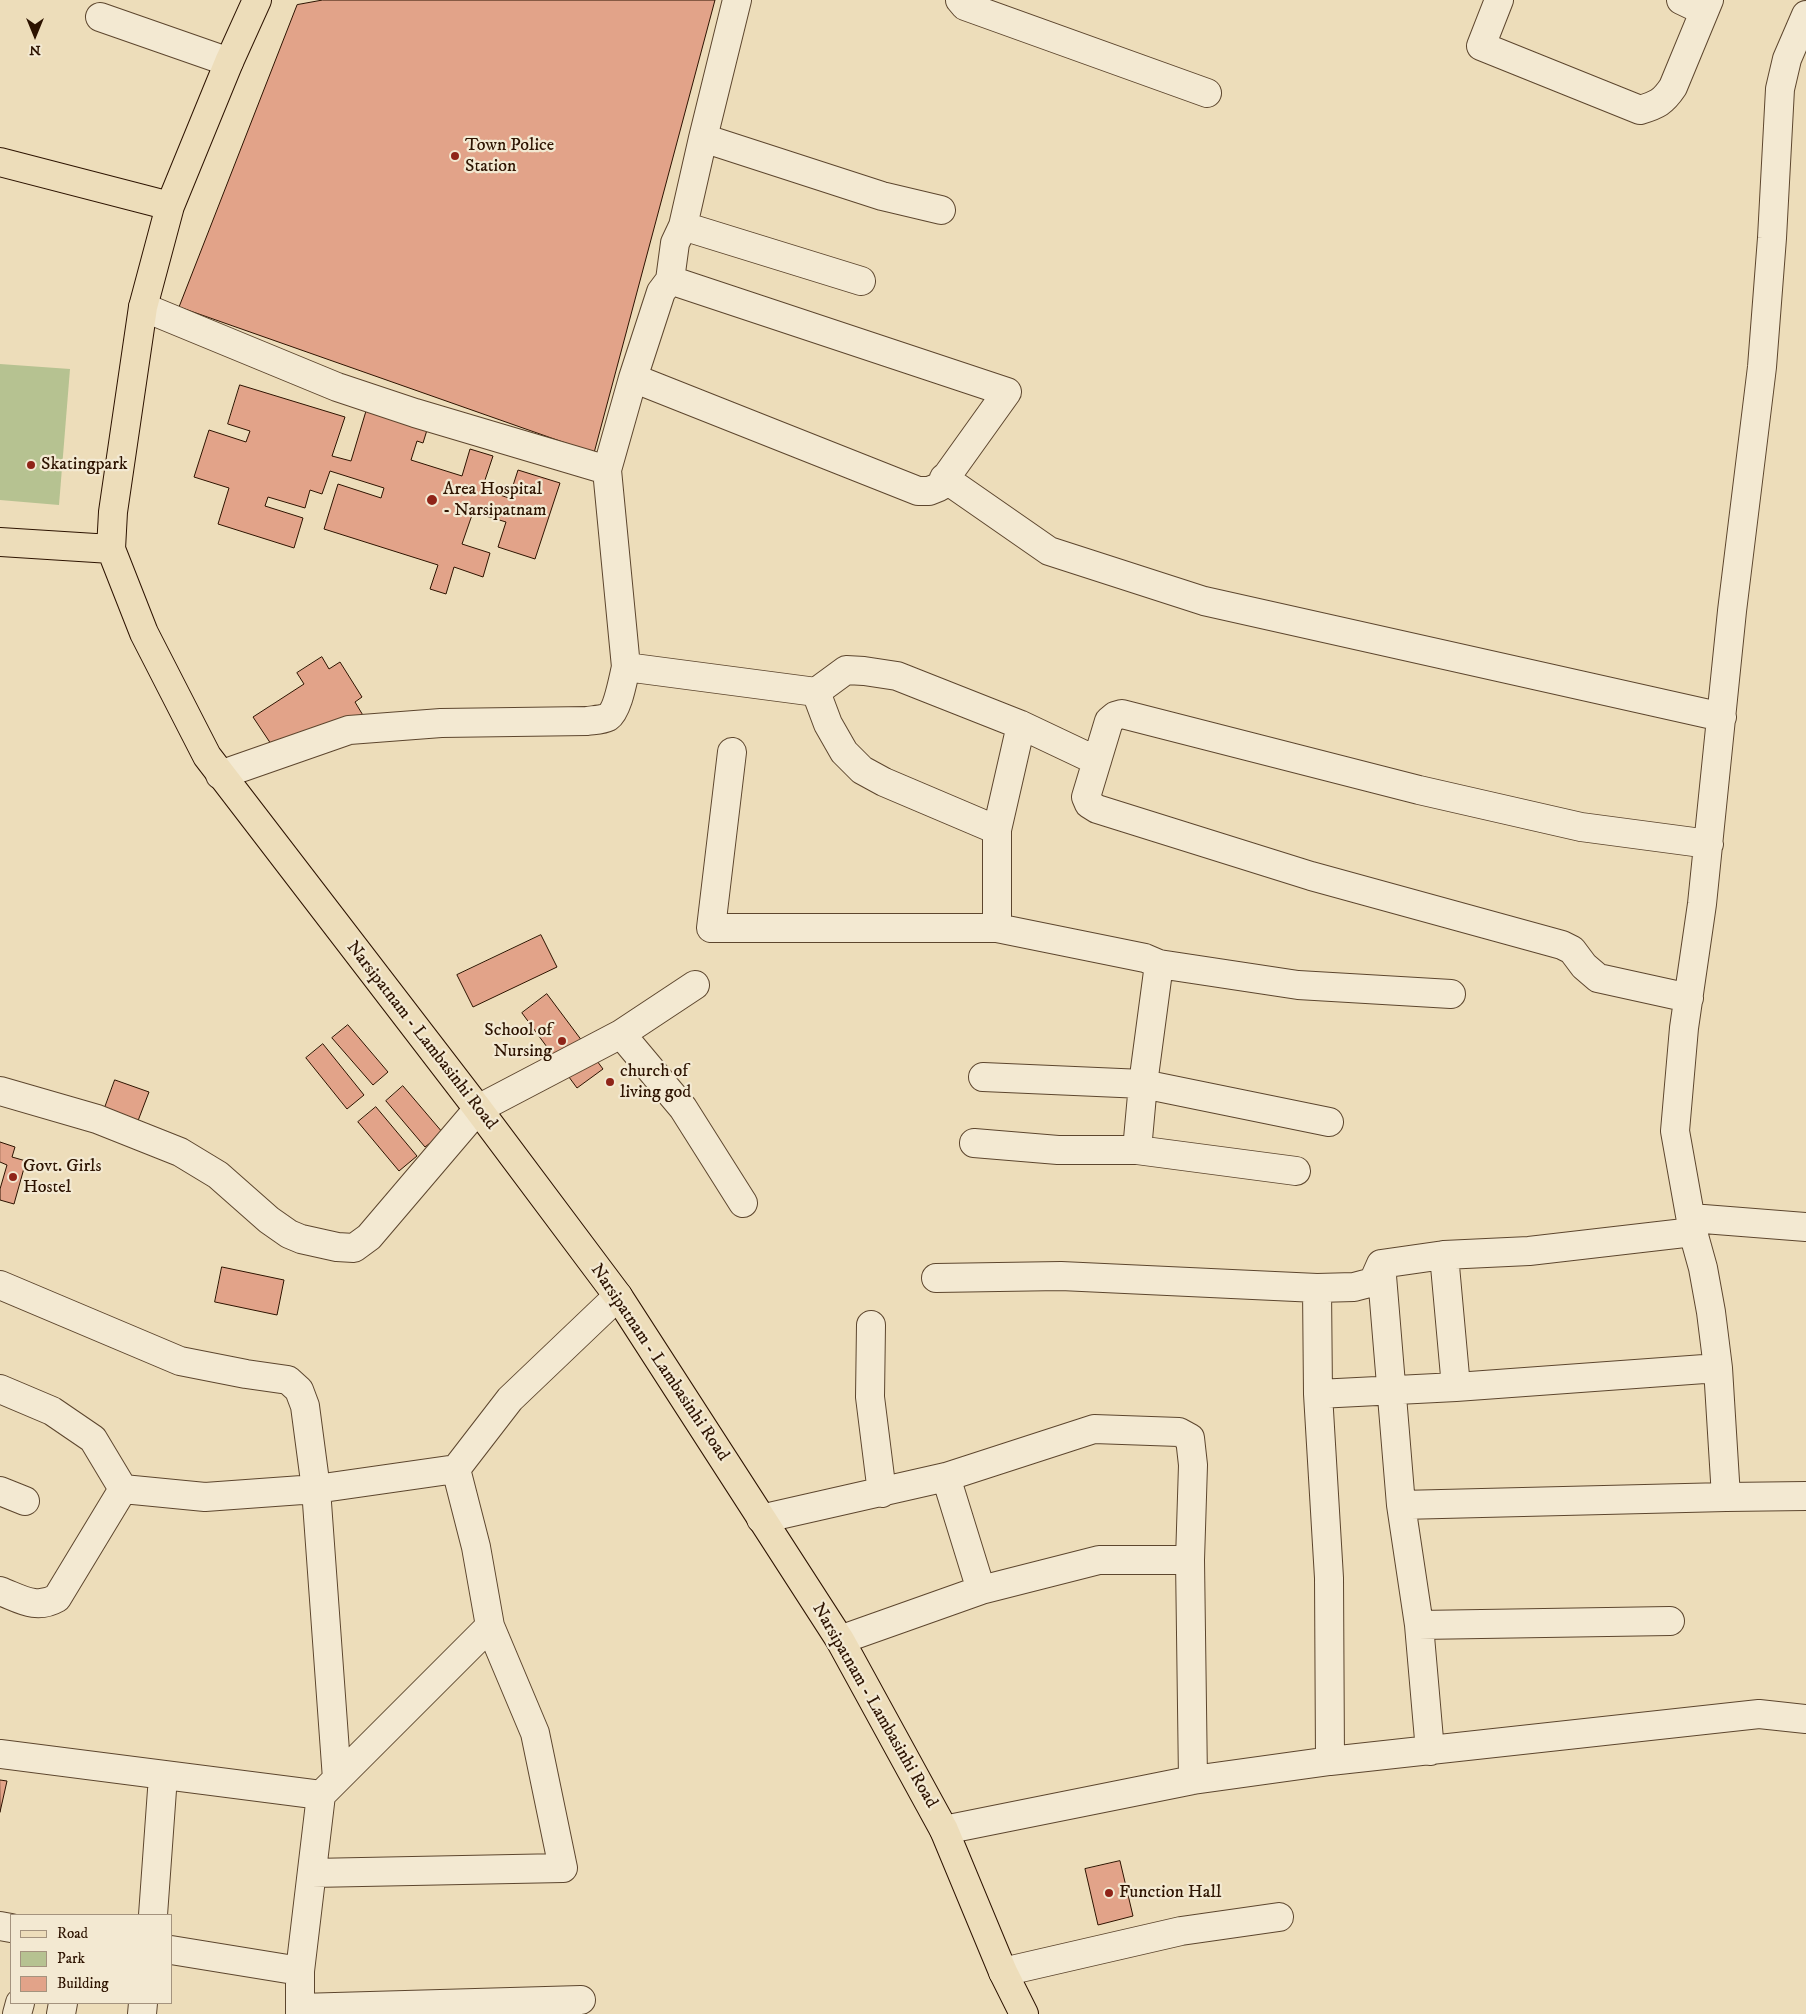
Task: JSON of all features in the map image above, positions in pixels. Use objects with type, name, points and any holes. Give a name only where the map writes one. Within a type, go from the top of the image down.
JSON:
[{"type":"main road","name":"Narsipatnam - Lambasinhi Road","points":[[257,0],[228,62],[170,206],[143,307],[113,512],[111,550],[144,633],[207,756],[478,1109],[618,1296],[840,1640],[944,1830],[1003,1972],[1024,2014]]},
{"type":"main road","points":[[0,162],[170,206]]},
{"type":"main road","points":[[0,542],[111,550]]},
{"type":"street","points":[[220,775],[349,730],[441,723],[587,721],[608,716],[616,706],[626,667],[607,470],[633,378],[661,292],[670,280],[675,243],[684,226],[703,138],[737,0]]},
{"type":"street","points":[[960,0],[966,6],[1207,93]]},
{"type":"street","points":[[1499,0],[1481,46],[1640,110],[1653,107],[1664,100],[1673,87],[1698,4]]},
{"type":"street","points":[[1726,1497],[1718,1368],[1710,1303],[1692,1225],[1676,1131],[1679,1077],[1709,844],[1747,480],[1762,367],[1772,238],[1780,89],[1787,59],[1806,15]]},
{"type":"street","points":[[100,17],[228,62]]},
{"type":"street","points":[[703,138],[882,196],[941,210]]},
{"type":"street","points":[[684,226],[861,281]]},
{"type":"street","points":[[633,378],[918,491],[929,491],[939,487],[1007,392],[670,280]]},
{"type":"street","points":[[143,307],[337,387],[415,413],[607,470]]},
{"type":"street","points":[[944,478],[1049,551],[1204,601],[1722,717]]},
{"type":"street","points":[[626,667],[816,692],[846,670],[897,676],[1021,725],[1097,761]]},
{"type":"street","points":[[816,692],[828,724],[844,752],[862,770],[884,782],[997,830]]},
{"type":"street","points":[[1689,998],[1598,978],[1584,966],[1572,950],[1562,945],[1311,876],[1097,809],[1089,804],[1086,797],[1109,721],[1115,716],[1122,714],[1420,790],[1581,827],[1709,844]]},
{"type":"street","points":[[997,928],[997,830],[1021,725]]},
{"type":"street","points":[[732,752],[711,928],[997,928],[1145,958],[1158,964],[1298,986],[1451,994]]},
{"type":"street","points":[[1138,1150],[1143,1084],[1158,964]]},
{"type":"street","points":[[0,1091],[97,1119],[180,1152],[218,1175],[269,1220],[289,1234],[337,1248],[354,1248],[369,1237],[478,1109],[621,1034],[696,986]]},
{"type":"street","points":[[621,1034],[684,1108],[742,1204]]},
{"type":"street","points":[[983,1077],[1143,1084],[1329,1122]]},
{"type":"street","points":[[974,1143],[1058,1150],[1138,1150],[1296,1171]]},
{"type":"street","points":[[1382,1264],[1444,1255],[1530,1250],[1692,1225],[1806,1227]]},
{"type":"street","points":[[1444,1255],[1456,1387]]},
{"type":"street","points":[[936,1278],[1061,1276],[1317,1288],[1354,1287],[1368,1284],[1376,1278],[1382,1264]]},
{"type":"street","points":[[1382,1264],[1401,1505],[1420,1625],[1430,1750]]},
{"type":"street","points":[[0,1285],[180,1361],[288,1380],[299,1390],[305,1406],[316,1489],[329,1787],[312,1873],[300,1970],[300,2011],[581,2000]]},
{"type":"street","points":[[1317,1288],[1318,1394],[1329,1578],[1330,1761]]},
{"type":"street","points":[[123,1489],[205,1497],[316,1489],[456,1468],[510,1400],[618,1296]]},
{"type":"street","points":[[871,1325],[870,1398],[882,1493]]},
{"type":"street","points":[[1318,1394],[1456,1387],[1718,1368]]},
{"type":"street","points":[[0,1389],[52,1411],[93,1439],[123,1489]]},
{"type":"street","points":[[761,1519],[946,1477],[1094,1429],[1179,1432],[1190,1438],[1192,1448],[1190,1560],[1193,1780]]},
{"type":"street","points":[[312,1873],[563,1868],[536,1733],[490,1626],[476,1547],[456,1468]]},
{"type":"street","points":[[946,1477],[981,1590]]},
{"type":"street","points":[[0,1591],[33,1604],[47,1604],[58,1598],[123,1489]]},
{"type":"street","points":[[0,1491],[25,1501]]},
{"type":"street","points":[[1401,1505],[1806,1496]]},
{"type":"street","points":[[840,1640],[981,1590],[1100,1560],[1190,1560]]},
{"type":"street","points":[[1420,1625],[1670,1621]]},
{"type":"street","points":[[0,1754],[163,1776],[329,1787],[490,1626]]},
{"type":"street","points":[[944,1830],[1193,1780],[1330,1761],[1759,1714],[1806,1718]]},
{"type":"street","points":[[153,1914],[163,1776]]},
{"type":"street","points":[[1003,1972],[1181,1931],[1279,1917]]},
{"type":"street","points":[[172,1950],[300,1970]]},
{"type":"green space","name":"Skatingpark","points":[[0,364],[70,369],[59,505],[0,500]]},
{"type":"building","name":"Town Police Station","points":[[323,0],[715,0],[594,453],[179,307],[297,5]]},
{"type":"building","points":[[240,385],[345,417],[332,456],[351,461],[366,411],[427,430],[423,443],[417,441],[411,460],[462,476],[470,449],[493,456],[482,489],[509,498],[518,470],[560,483],[535,559],[498,547],[506,522],[473,512],[462,544],[490,553],[483,577],[454,567],[446,594],[430,589],[438,565],[324,529],[338,484],[381,498],[384,488],[330,471],[322,494],[310,490],[305,508],[268,497],[265,506],[303,518],[294,548],[218,524],[229,488],[194,477],[209,430],[246,442],[250,431],[228,424]]},
{"type":"building","points":[[322,657],[329,669],[340,662],[362,697],[355,702],[364,717],[273,747],[253,717],[304,684],[297,673]]},
{"type":"building","points":[[541,935],[557,967],[473,1007],[457,975]]},
{"type":"building","name":"School of Nursing","points":[[547,994],[603,1069],[577,1088],[522,1013]]},
{"type":"building","points":[[348,1025],[388,1072],[373,1085],[332,1038]]},
{"type":"building","points":[[323,1044],[364,1095],[347,1109],[306,1058]]},
{"type":"building","points":[[115,1080],[149,1092],[136,1126],[103,1113]]},
{"type":"building","points":[[403,1086],[443,1133],[425,1147],[386,1101]]},
{"type":"building","points":[[376,1107],[417,1156],[399,1171],[358,1122]]},
{"type":"building","name":"Govt. Girls Hostel","points":[[0,1142],[15,1147],[12,1157],[26,1161],[14,1204],[0,1200],[0,1189],[7,1165],[0,1162]]},
{"type":"building","points":[[222,1267],[284,1280],[277,1315],[215,1302]]},
{"type":"building","points":[[0,1780],[7,1781],[0,1812]]},
{"type":"building","name":"Function Hall","points":[[1120,1861],[1133,1916],[1098,1925],[1085,1869]]},
{"type":"place","name":"Town Police Station","points":[[455,156]]},
{"type":"place","name":"Skatingpark","points":[[31,465]]},
{"type":"place","name":"Area Hospital - Narsipatnam","points":[[432,500]]},
{"type":"place","name":"School of Nursing","points":[[562,1041]]},
{"type":"place","name":"church of living god","points":[[610,1082]]},
{"type":"place","name":"Govt. Girls Hostel","points":[[13,1177]]},
{"type":"place","name":"Function Hall","points":[[1109,1893]]}]
